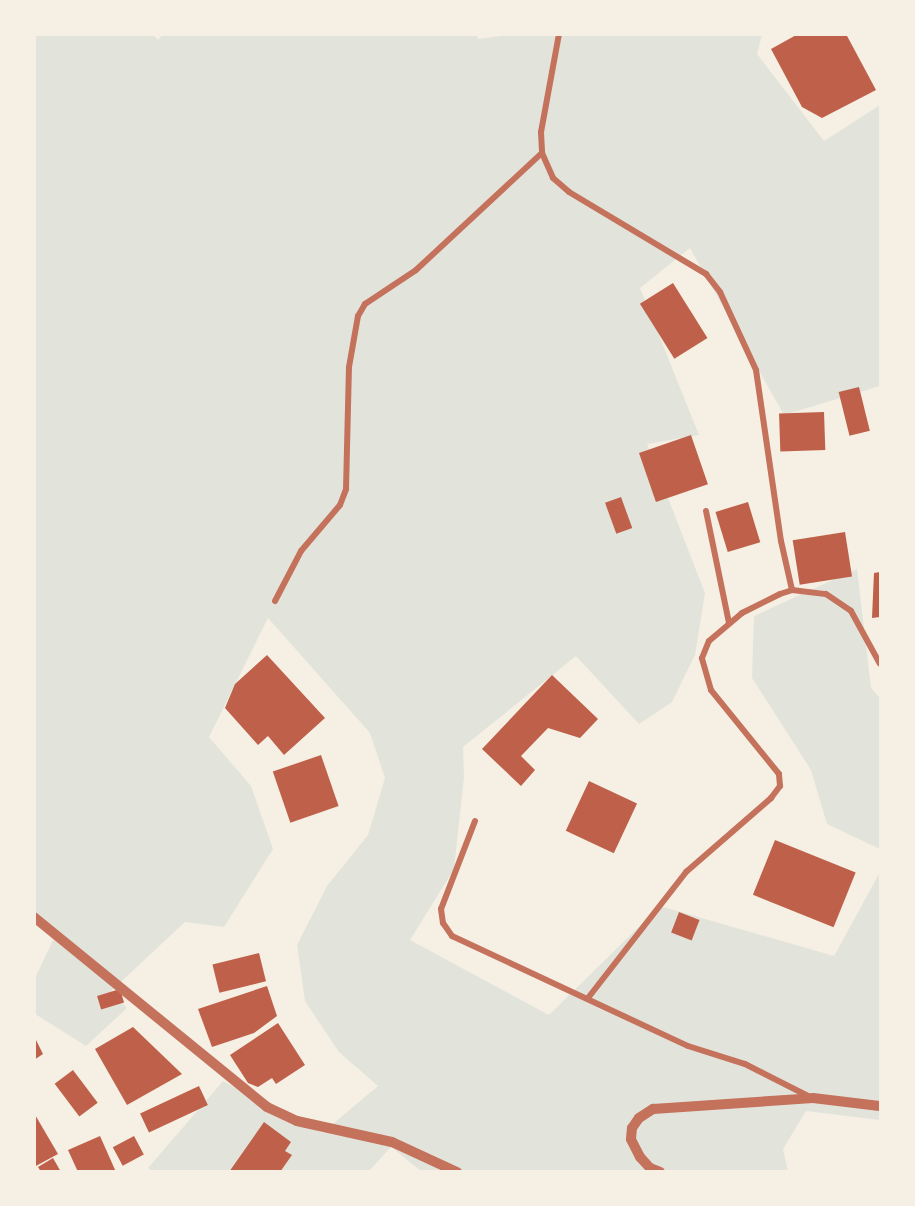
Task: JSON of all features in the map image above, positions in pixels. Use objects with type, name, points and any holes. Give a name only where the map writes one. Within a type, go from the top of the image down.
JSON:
[{"type":"street","points":[[559,34],[541,132],[542,153],[554,178],[569,192],[705,274],[720,292],[756,370],[781,541],[792,590]]},
{"type":"street","points":[[275,601],[301,551],[340,505],[346,489],[349,367],[358,316],[365,304],[416,270],[542,153]]},
{"type":"street","points":[[706,511],[729,623]]},
{"type":"street","points":[[588,998],[686,872],[771,798],[780,786],[779,774],[724,711],[704,672],[702,658],[709,642],[729,623],[792,590],[826,594],[851,611],[880,664]]},
{"type":"street","points":[[475,821],[441,909],[443,923],[452,936],[688,1046],[745,1064],[813,1098]]},
{"type":"street","points":[[34,917],[267,1107],[297,1121],[392,1142],[457,1172]]},
{"type":"street","points":[[660,1172],[640,1157],[631,1139],[632,1128],[639,1118],[653,1109],[813,1098],[880,1107]]},
{"type":"shaded area","points":[[152,34],[158,40],[163,34],[477,34],[478,39],[516,34],[762,35],[757,54],[824,141],[880,105],[880,386],[784,415],[690,248],[640,288],[699,435],[647,444],[705,593],[695,655],[672,702],[639,724],[576,656],[463,747],[464,777],[454,869],[410,940],[549,1015],[660,906],[834,956],[880,872],[880,1120],[806,1111],[783,1149],[788,1171],[421,1171],[391,1147],[369,1171],[152,1171],[148,1168],[223,1081],[322,1133],[378,1086],[339,1052],[305,1001],[297,945],[327,886],[368,835],[385,778],[370,733],[268,618],[209,737],[251,786],[273,849],[224,927],[185,922],[111,991],[127,1008],[86,1046],[35,1014],[34,980],[55,936],[34,917],[35,35]]},
{"type":"shaded area","points":[[857,569],[871,688],[880,698],[880,849],[827,824],[811,770],[752,678],[754,616]]},
{"type":"building","points":[[798,34],[846,34],[876,90],[822,118],[802,107],[771,49]]},
{"type":"building","points":[[673,283],[707,338],[674,359],[640,304]]},
{"type":"building","points":[[859,387],[870,431],[850,436],[839,392]]},
{"type":"building","points":[[824,412],[825,450],[780,452],[779,414]]},
{"type":"building","points":[[691,435],[708,484],[656,502],[639,453]]},
{"type":"building","points":[[621,497],[632,528],[616,534],[605,503]]},
{"type":"building","points":[[748,502],[760,542],[728,552],[715,512]]},
{"type":"building","points":[[845,532],[852,576],[800,585],[793,540]]},
{"type":"building","points":[[880,572],[880,617],[872,618],[874,573]]},
{"type":"building","points":[[267,655],[325,718],[284,755],[268,736],[258,745],[225,708],[235,684]]},
{"type":"building","points":[[552,675],[598,719],[580,738],[548,728],[521,756],[535,770],[521,786],[482,749]]},
{"type":"building","points":[[321,755],[339,806],[290,823],[273,772]]},
{"type":"building","points":[[589,781],[637,803],[614,853],[566,831]]},
{"type":"building","points":[[775,840],[856,873],[834,927],[753,895]]},
{"type":"building","points":[[679,912],[700,920],[692,940],[671,933]]},
{"type":"building","points":[[259,953],[266,981],[219,993],[212,965]]},
{"type":"building","points":[[267,986],[277,1016],[254,1033],[212,1047],[198,1009]]},
{"type":"building","points":[[120,989],[124,1002],[101,1009],[97,996]]},
{"type":"building","points":[[278,1023],[305,1065],[276,1084],[272,1078],[258,1087],[248,1083],[230,1055]]},
{"type":"building","points":[[133,1027],[182,1074],[127,1105],[95,1049]]},
{"type":"building","points":[[34,1036],[43,1054],[34,1060]]},
{"type":"building","points":[[73,1070],[98,1103],[79,1117],[55,1084]]},
{"type":"building","points":[[199,1086],[208,1105],[149,1133],[140,1113]]},
{"type":"building","points":[[34,1113],[58,1154],[34,1167]]},
{"type":"building","points":[[264,1122],[291,1142],[285,1151],[292,1155],[280,1172],[229,1172]]},
{"type":"building","points":[[100,1136],[116,1172],[78,1172],[68,1150]]},
{"type":"building","points":[[134,1136],[144,1155],[123,1166],[113,1147]]},
{"type":"building","points":[[53,1158],[61,1172],[41,1172],[38,1167]]}]
